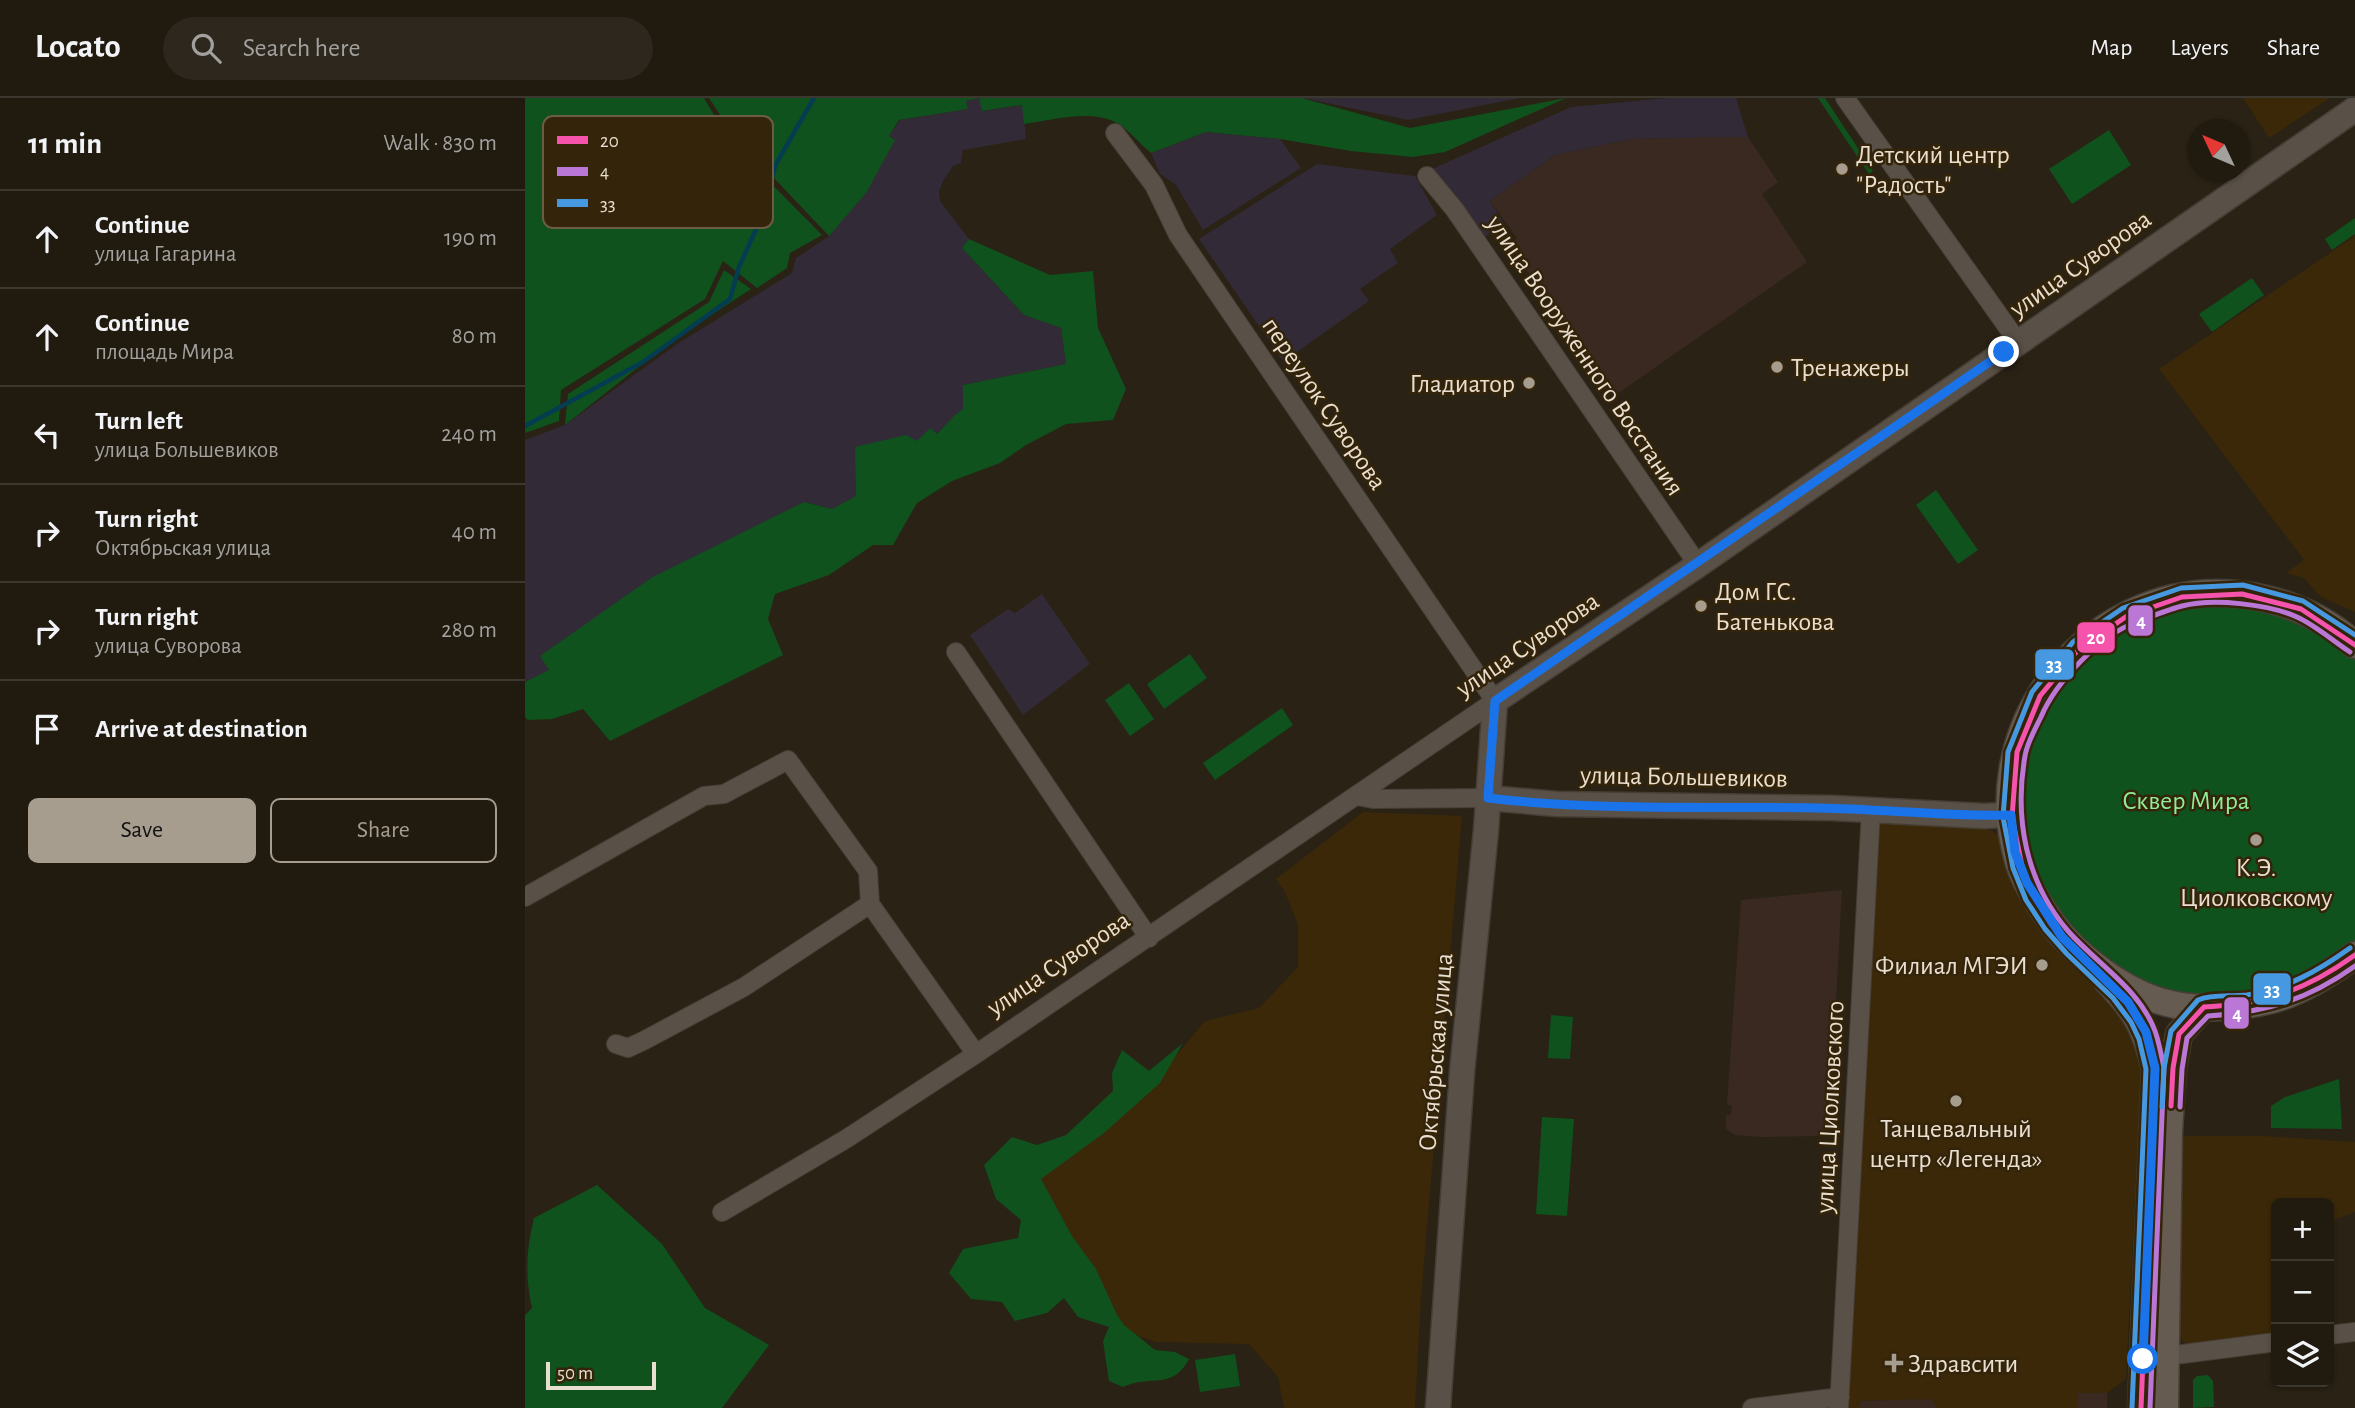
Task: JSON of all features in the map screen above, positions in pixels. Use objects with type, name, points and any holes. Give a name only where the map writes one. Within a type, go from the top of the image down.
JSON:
[{"type":"main road","points":[[2141,1408],[2155,1068],[2146,1032],[2128,1002],[2062,937],[2027,883],[2015,852],[2011,815],[2011,789],[2018,747],[2032,709],[2053,674],[2081,645],[2114,621],[2151,604],[2190,594],[2231,593],[2271,599],[2309,613],[2355,645]]},
{"type":"main road","points":[[2092,964],[2126,986],[2167,1003],[2204,1007],[2245,1005],[2284,996],[2321,979],[2355,955]]},
{"type":"main road","points":[[2165,1408],[2169,1132],[2173,1068],[2179,1034],[2204,1007]]},
{"type":"street","points":[[1845,98],[2018,342]]},
{"type":"street","name":"улица Суворова","points":[[722,1212],[849,1137],[1149,938],[1697,565],[2355,109]]},
{"type":"street","name":"переулок Суворова","points":[[1115,133],[1154,185],[1178,235],[1495,701]]},
{"type":"street","name":"улица Вооруженного Восстания","points":[[1427,176],[1455,210],[1697,565]]},
{"type":"street","points":[[956,652],[1149,938]]},
{"type":"street","name":"Октябрьская улица","points":[[1438,1408],[1462,1072],[1495,701]]},
{"type":"street","points":[[525,897],[704,796],[724,794],[788,760],[868,870],[870,904],[976,1054]]},
{"type":"street","name":"улица Большевиков","points":[[1357,796],[1373,799],[1488,798],[1557,804],[1871,809],[1983,816],[2011,815]]},
{"type":"street","name":"улица Циолковского","points":[[1840,1403],[1871,809]]},
{"type":"street","points":[[615,1044],[628,1048],[744,987],[870,904]]},
{"type":"street","points":[[2334,1334],[2355,1332]]},
{"type":"street","points":[[2167,1356],[2271,1343]]},
{"type":"street","points":[[1752,1408],[1840,1403]]},
{"type":"shaded area","points":[[979,98],[983,111],[1023,105],[1026,139],[963,150],[961,163],[953,166],[943,181],[939,192],[940,201],[969,239],[962,248],[1024,315],[1061,328],[1066,364],[963,385],[964,409],[857,496],[832,509],[804,502],[541,657],[550,670],[525,682],[525,440],[565,425],[677,344],[792,273],[796,258],[829,236],[894,139],[889,136],[900,120],[967,109],[965,101]]},
{"type":"shaded area","points":[[1303,98],[1520,98],[1408,120]]},
{"type":"shaded area","points":[[1668,98],[1736,98],[1748,137],[1632,139],[1555,155],[1490,201],[1504,223],[1482,239],[1432,169],[1571,107]]},
{"type":"shaded area","points":[[2243,98],[2330,98],[2269,138]]},
{"type":"shaded area","points":[[1206,132],[1280,139],[1301,168],[1203,230],[1176,185],[1160,174],[1151,153]]},
{"type":"shaded area","points":[[1748,137],[1778,182],[1762,194],[1807,262],[1614,396],[1509,245],[1517,238],[1490,201],[1555,155],[1632,139]]},
{"type":"shaded area","points":[[1317,164],[1415,176],[1437,215],[1390,249],[1398,263],[1360,289],[1369,301],[1294,354],[1295,357],[1285,364],[1199,239]]},
{"type":"shaded area","points":[[2355,236],[2355,612],[2321,597],[2304,578],[2286,573],[2304,560],[2159,369]]},
{"type":"shaded area","points":[[1042,594],[1090,664],[1023,715],[970,635],[1008,609],[1015,613]]},
{"type":"shaded area","points":[[1363,812],[1462,816],[1421,1298],[1415,1408],[1284,1408],[1278,1377],[1249,1344],[1156,1342],[1119,1330],[1034,1180],[1150,1087],[1205,1021],[1259,1008],[1298,967],[1298,925],[1285,892],[1276,879]]},
{"type":"shaded area","points":[[1894,821],[1981,825],[1997,834],[2005,845],[2034,915],[2123,1019],[2135,1043],[2141,1072],[2126,1379],[2107,1393],[2079,1393],[2078,1408],[1937,1408],[1931,1399],[1860,1401],[1859,1408],[1844,1408],[1876,834],[1880,824]]},
{"type":"shaded area","points":[[1842,890],[1829,1130],[1823,1136],[1735,1135],[1726,1129],[1726,1115],[1731,1115],[1732,1106],[1727,1104],[1741,900]]},
{"type":"shaded area","points":[[2180,1136],[2262,1136],[2355,1142],[2355,1212],[2334,1220],[2334,1198],[2271,1198],[2271,1335],[2194,1345],[2183,1342],[2177,1332]]},
{"type":"shaded area","points":[[2078,1393],[2107,1393],[2107,1408],[2078,1408]]},
{"type":"shaded area","points":[[1932,1399],[1937,1408],[1859,1408],[1860,1401]]},
{"type":"green space","points":[[525,98],[704,98],[715,116],[543,116],[543,228],[773,228],[773,185],[822,235],[790,253],[787,268],[757,288],[723,261],[705,299],[561,390],[559,421],[525,433]]},
{"type":"green space","points":[[709,98],[979,98],[966,101],[968,109],[899,120],[889,136],[895,140],[866,193],[829,236],[773,177],[773,116],[721,116]]},
{"type":"green space","points":[[979,98],[1302,98],[1410,128],[1566,98],[1445,152],[1413,157],[1206,132],[1151,153],[1122,126],[1111,120],[1074,116],[1024,124],[1022,105],[982,111]]},
{"type":"green space","points":[[1818,98],[1825,98],[1873,171],[1869,174]]},
{"type":"green space","points":[[2109,130],[2131,165],[2072,204],[2049,169]]},
{"type":"green space","points":[[2355,218],[2355,234],[2332,250],[2325,239]]},
{"type":"green space","points":[[969,239],[1050,275],[1093,271],[1098,328],[1126,389],[1113,420],[1066,424],[1026,445],[1000,463],[952,481],[917,503],[893,545],[873,545],[829,575],[775,594],[768,619],[783,655],[610,741],[583,709],[552,719],[528,720],[525,717],[525,682],[549,670],[540,656],[651,578],[804,502],[832,509],[856,496],[855,447],[906,435],[917,441],[930,428],[937,434],[963,409],[963,385],[1066,364],[1061,328],[1024,315],[962,248]]},
{"type":"green space","points":[[724,270],[751,289],[669,343],[565,425],[568,394],[709,302]]},
{"type":"green space","points":[[2252,278],[2264,295],[2212,332],[2199,314]]},
{"type":"green space","points":[[1936,490],[1978,550],[1958,564],[1916,505]]},
{"type":"green space","name":"Сквер Мира","points":[[2209,600],[2288,613],[2355,656],[2355,943],[2327,965],[2257,995],[2177,995],[2111,969],[2055,918],[2023,849],[2018,790],[2045,699],[2126,621]]},
{"type":"green space","points":[[1190,654],[1207,678],[1164,709],[1147,684]]},
{"type":"green space","points":[[1129,683],[1154,719],[1130,736],[1105,700]]},
{"type":"green space","points":[[1282,708],[1293,725],[1215,780],[1203,763]]},
{"type":"green space","points":[[1551,1015],[1573,1017],[1570,1059],[1548,1058]]},
{"type":"green space","points":[[1183,1043],[1160,1083],[1104,1133],[1041,1179],[1072,1236],[1096,1269],[1124,1325],[1155,1350],[1175,1352],[1189,1359],[1176,1375],[1123,1387],[1109,1381],[1103,1341],[1109,1327],[1078,1317],[1064,1298],[1047,1313],[1015,1321],[1002,1302],[971,1299],[949,1273],[963,1249],[1018,1238],[1021,1220],[996,1199],[984,1165],[1012,1137],[1037,1145],[1066,1135],[1113,1091],[1112,1073],[1122,1050],[1149,1071]]},
{"type":"green space","points":[[2339,1079],[2342,1129],[2271,1128],[2271,1106],[2285,1097]]},
{"type":"green space","points":[[1542,1117],[1574,1119],[1567,1216],[1536,1214]]},
{"type":"green space","points":[[597,1185],[662,1244],[705,1308],[769,1345],[722,1408],[525,1408],[525,1315],[532,1308],[527,1263],[534,1218]]},
{"type":"green space","points":[[1235,1354],[1240,1386],[1200,1392],[1195,1360]]},
{"type":"green space","points":[[2208,1375],[2213,1381],[2214,1407],[2193,1408],[2193,1380],[2197,1376]]},
{"type":"waterway","points":[[773,174],[814,98]]},
{"type":"waterway","points":[[525,426],[643,362],[730,299],[739,267],[757,228]]},
{"type":"transit line","name":"33","points":[[2132,1408],[2146,1069],[2139,1039],[2131,1022],[2113,998],[2045,929],[2026,900],[2013,868],[2003,817],[2008,752],[2032,692],[2073,642],[2123,608],[2181,588],[2243,585],[2303,601],[2355,635]]},
{"type":"transit line","name":"20","points":[[2141,1408],[2155,1068],[2147,1036],[2139,1018],[2119,993],[2051,924],[2034,896],[2022,866],[2012,817],[2017,752],[2040,696],[2078,650],[2127,616],[2182,597],[2242,594],[2301,609],[2355,645]]},
{"type":"transit line","name":"4","points":[[2150,1408],[2164,1067],[2155,1031],[2139,1002],[2068,931],[2042,892],[2033,871],[2023,826],[2021,803],[2026,751],[2031,736],[2057,690],[2094,648],[2123,628],[2176,608],[2224,603],[2285,612],[2304,620],[2350,652]]},
{"type":"transit line","name":"33","points":[[2162,1107],[2164,1068],[2171,1031],[2198,1000],[2215,996],[2247,995],[2288,984],[2350,948]]},
{"type":"transit line","name":"20","points":[[2204,1007],[2246,1003],[2284,993],[2319,978],[2355,955]]},
{"type":"transit line","name":"4","points":[[2180,1107],[2187,1038],[2208,1016],[2249,1011],[2286,1002],[2320,988],[2355,966]]},
{"type":"transit line","name":"20","points":[[2171,1106],[2173,1068],[2179,1034],[2204,1007]]},
{"type":"place","name":"Детский центр \"Радость\"","points":[[1842,169]]},
{"type":"place","name":"Тренажеры","points":[[1777,367]]},
{"type":"place","name":"Гладиатор","points":[[1529,383]]},
{"type":"place","name":"Дом Г.С. Батенькова","points":[[1701,606]]},
{"type":"place","name":"К.Э. Циолковскому","points":[[2256,840]]},
{"type":"place","name":"Филиал МГЭИ","points":[[2042,965]]},
{"type":"place","name":"Танцевальный центр «Легенда»","points":[[1956,1101]]},
{"type":"place","name":"Здравсити","points":[[1894,1363]]},
{"type":"route","points":[[2004,352],[1495,701],[1488,798],[1557,804],[1833,808],[2011,815],[2015,852],[2027,883],[2062,937],[2128,1002],[2146,1032],[2155,1068],[2143,1359]]}]
